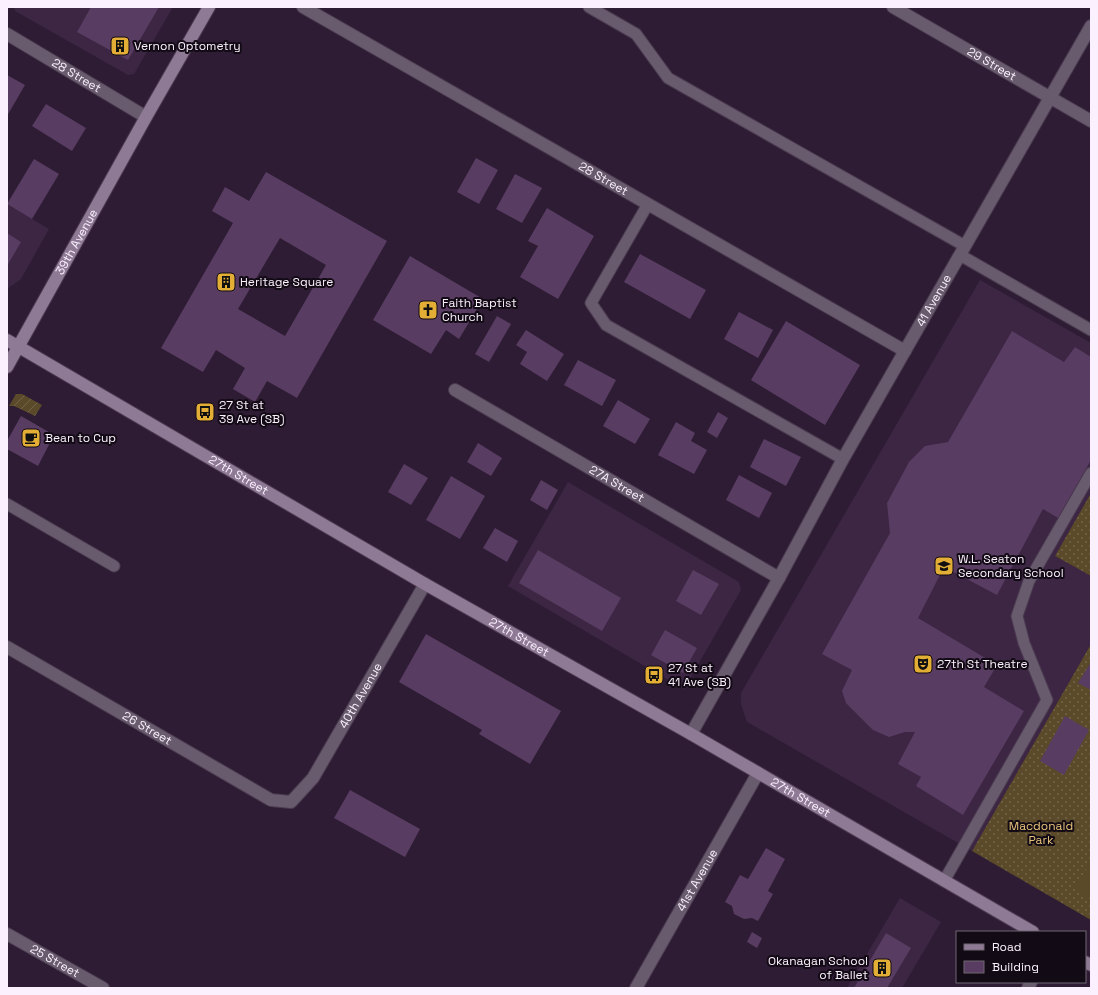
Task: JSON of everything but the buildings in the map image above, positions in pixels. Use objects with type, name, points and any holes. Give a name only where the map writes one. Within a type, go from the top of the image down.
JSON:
[{"type":"main road","name":"39th Avenue","points":[[7,367],[209,7]]},
{"type":"main road","name":"27th Street","points":[[7,340],[424,584],[691,734],[1031,931]]},
{"type":"street","name":"28 Street","points":[[303,7],[905,351]]},
{"type":"street","name":"29 Street","points":[[893,7],[1091,121]]},
{"type":"street","name":"41 Avenue","points":[[779,578],[843,459],[1091,26]]},
{"type":"street","name":"28 Street","points":[[7,34],[146,117]]},
{"type":"street","name":"27A Street","points":[[455,390],[779,578]]},
{"type":"street","points":[[691,734],[779,578]]},
{"type":"street","name":"40th Avenue","points":[[291,802],[313,778],[424,584]]},
{"type":"street","name":"26 Street","points":[[7,647],[271,800],[291,802]]},
{"type":"street","name":"41st Avenue","points":[[636,988],[758,773]]},
{"type":"street","name":"25 Street","points":[[7,934],[103,988]]},
{"type":"lane","points":[[589,7],[636,34],[668,78],[962,251],[1091,330]]},
{"type":"lane","points":[[648,204],[591,303],[606,325],[843,459]]},
{"type":"lane","points":[[944,880],[1047,700],[1024,643],[1017,616],[1029,581],[1091,473]]},
{"type":"lane","points":[[7,504],[114,566]]},
{"type":"shaded area","points":[[14,7],[173,7],[134,74],[128,75],[15,11]]},
{"type":"shaded area","points":[[7,204],[49,229],[21,279],[7,289]]},
{"type":"shaded area","name":"W.L. Seaton Secondary School","points":[[980,280],[1091,343],[1091,493],[1055,556],[1091,576],[1091,644],[972,851],[747,722],[741,704],[741,693]]},
{"type":"shaded area","points":[[568,482],[739,582],[741,590],[684,689],[508,586]]},
{"type":"shaded area","points":[[900,898],[941,922],[902,988],[847,988]]},
{"type":"green space","points":[[16,394],[22,394],[42,405],[35,416],[14,406],[9,406]]},
{"type":"green space","points":[[1091,493],[1091,576],[1055,556]]},
{"type":"green space","name":"Macdonald Park","points":[[1091,644],[1091,920],[972,851]]},
{"type":"green space","points":[[1091,861],[1091,898],[1075,889]]},
{"type":"place","name":"Vernon Optometry","points":[[120,46]]},
{"type":"place","name":"Heritage Square","points":[[226,282]]},
{"type":"place","name":"Faith Baptist Church","points":[[428,310]]},
{"type":"place","name":"27 St at 39 Ave (SB)","points":[[205,412]]},
{"type":"place","name":"Bean to Cup","points":[[31,438]]},
{"type":"place","name":"W.L. Seaton Secondary School","points":[[944,566]]},
{"type":"place","name":"27th St Theatre","points":[[923,664]]},
{"type":"place","name":"27 St at 41 Ave (SB)","points":[[654,675]]},
{"type":"place","name":"Okanagan School of Ballet","points":[[882,968]]}]
